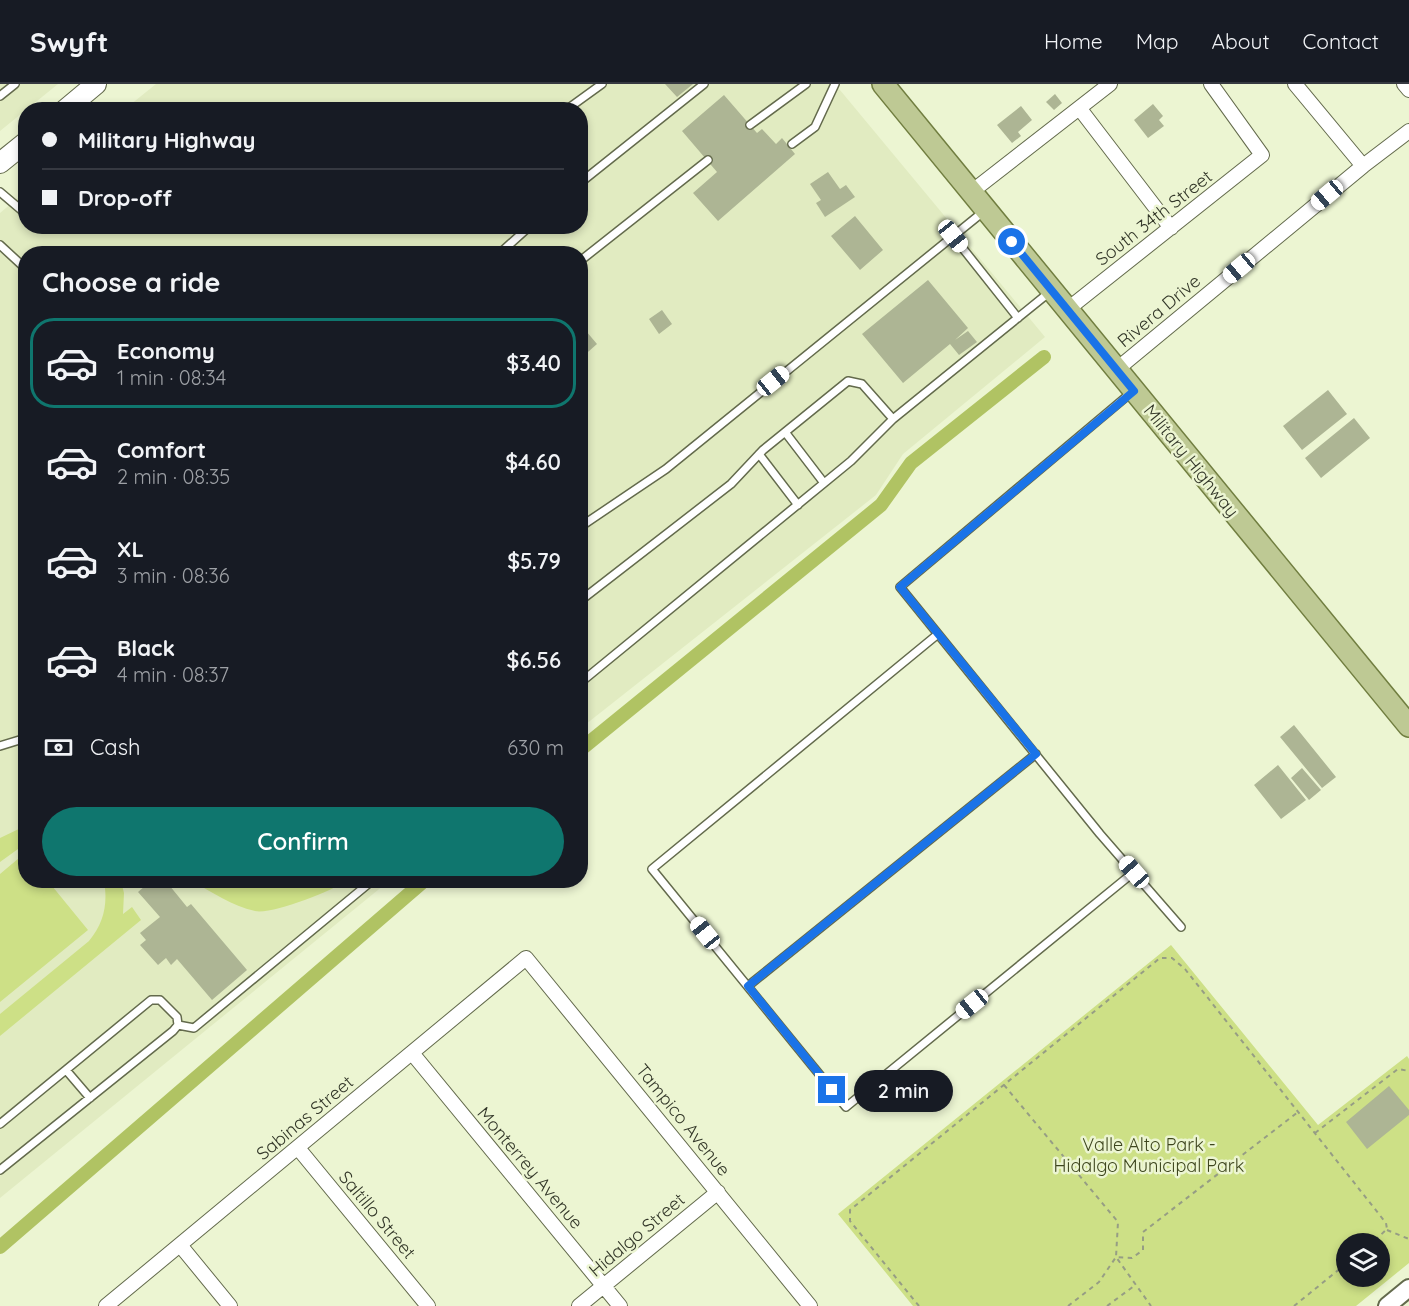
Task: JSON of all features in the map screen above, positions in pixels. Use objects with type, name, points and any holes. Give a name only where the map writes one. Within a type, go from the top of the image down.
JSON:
[{"type":"main road","points":[[75,102],[96,84]]},
{"type":"main road","name":"Military Highway","points":[[883,84],[1409,726]]},
{"type":"main road","points":[[4,156],[18,147]]},
{"type":"street","points":[[970,193],[1110,84]]},
{"type":"street","name":"South 34th Street","points":[[1068,309],[1262,155],[1211,84]]},
{"type":"street","points":[[1295,84],[1363,166]]},
{"type":"street","points":[[1404,84],[1409,90]]},
{"type":"street","points":[[1080,109],[1171,228]]},
{"type":"street","name":"Rivera Drive","points":[[1116,370],[1363,166],[1409,131]]},
{"type":"street","name":"Sabinas Street","points":[[106,1306],[526,958]]},
{"type":"street","name":"Tampico Avenue","points":[[526,958],[810,1306]]},
{"type":"street","name":"Monterrey Avenue","points":[[411,1053],[620,1306]]},
{"type":"street","name":"Saltillo Street","points":[[298,1148],[428,1306]]},
{"type":"street","name":"Hidalgo Street","points":[[579,1306],[718,1192]]},
{"type":"street","points":[[180,1245],[230,1306]]},
{"type":"street","points":[[1386,1306],[1409,1287]]},
{"type":"lane","points":[[0,96],[15,84]]},
{"type":"lane","points":[[577,102],[602,84]]},
{"type":"lane","points":[[588,177],[704,84]]},
{"type":"lane","points":[[750,125],[806,84]]},
{"type":"lane","points":[[792,144],[814,127],[835,84]]},
{"type":"lane","points":[[588,255],[708,160]]},
{"type":"lane","points":[[0,192],[18,207]]},
{"type":"lane","points":[[588,522],[666,469],[985,210]]},
{"type":"lane","points":[[507,246],[520,234]]},
{"type":"lane","points":[[953,236],[1018,318]]},
{"type":"lane","points":[[0,245],[18,262]]},
{"type":"lane","points":[[588,676],[798,505],[893,419],[1052,290]]},
{"type":"lane","points":[[588,595],[731,484],[759,454],[849,381],[862,384],[893,419]]},
{"type":"lane","points":[[1134,391],[900,587],[1181,927]]},
{"type":"lane","points":[[785,432],[824,483]]},
{"type":"lane","points":[[759,454],[798,505]]},
{"type":"lane","points":[[938,634],[652,869],[846,1107],[1134,872]]},
{"type":"lane","points":[[0,746],[18,740]]},
{"type":"lane","points":[[748,986],[1036,754]]},
{"type":"lane","points":[[178,1025],[194,1028],[363,888]]},
{"type":"lane","points":[[0,1124],[152,1000],[160,1000],[169,1005],[177,1017],[178,1025]]},
{"type":"lane","points":[[0,1170],[178,1025]]},
{"type":"lane","points":[[66,1070],[90,1098]]},
{"type":"path","points":[[919,1306],[850,1221],[850,1210],[1160,958],[1172,958],[1185,969],[1386,1224],[1387,1229]]},
{"type":"path","points":[[1315,1133],[1398,1069],[1409,1071]]},
{"type":"path","points":[[1004,1085],[1118,1222],[1116,1257],[1099,1282],[1068,1306]]},
{"type":"path","points":[[1116,1257],[1132,1258],[1143,1250],[1143,1232],[1298,1112]]},
{"type":"path","points":[[1387,1229],[1409,1239]]},
{"type":"path","points":[[1383,1233],[1387,1229]]},
{"type":"path","points":[[1116,1257],[1151,1306]]},
{"type":"path","points":[[1294,1306],[1336,1272]]},
{"type":"path","points":[[1107,1306],[1134,1285]]},
{"type":"shaded area","points":[[0,84],[58,84],[36,102],[18,102],[18,116],[0,131]]},
{"type":"shaded area","points":[[156,84],[835,84],[1045,337],[903,454],[876,495],[588,722],[588,246],[18,246],[18,888],[380,888],[0,1198],[0,213],[18,198],[18,234],[588,234],[588,102],[134,102]]},
{"type":"green space","points":[[18,829],[18,849],[0,862],[0,838]]},
{"type":"green space","points":[[18,859],[18,888],[54,888],[88,930],[0,1002],[0,874]]},
{"type":"green space","points":[[104,888],[123,888],[123,914],[132,907],[141,920],[0,1036],[0,1014],[89,941],[104,913]]},
{"type":"green space","points":[[204,888],[332,888],[301,901],[263,911],[238,906]]},
{"type":"green space","name":"Valle Alto Park - Hidalgo Municipal Park","points":[[1171,945],[1318,1125],[1407,1056],[1409,1059],[1409,1263],[1390,1278],[1390,1233],[1336,1233],[1336,1287],[1379,1287],[1356,1306],[913,1306],[838,1214]]},
{"type":"building","points":[[665,84],[693,84],[677,97]]},
{"type":"building","points":[[1055,94],[1062,103],[1054,110],[1046,102]]},
{"type":"building","points":[[724,95],[757,133],[762,129],[776,144],[782,138],[795,154],[718,221],[693,193],[717,172],[682,131]]},
{"type":"building","points":[[1153,104],[1163,116],[1159,120],[1164,126],[1148,138],[1134,120]]},
{"type":"building","points":[[1021,106],[1032,120],[1018,132],[1021,136],[1012,143],[997,125]]},
{"type":"building","points":[[828,172],[840,189],[846,185],[855,197],[825,217],[816,203],[821,200],[810,184]]},
{"type":"building","points":[[855,216],[883,250],[860,270],[831,236]]},
{"type":"building","points":[[928,280],[968,328],[955,340],[968,331],[977,342],[959,355],[950,344],[903,383],[862,334]]},
{"type":"building","points":[[662,310],[672,324],[659,334],[649,319]]},
{"type":"building","points":[[588,333],[597,344],[588,352]]},
{"type":"building","points":[[1328,390],[1347,414],[1302,450],[1283,426]]},
{"type":"building","points":[[1354,418],[1370,438],[1321,478],[1305,458]]},
{"type":"building","points":[[1294,725],[1336,777],[1322,788],[1280,737]]},
{"type":"building","points":[[1278,765],[1306,800],[1281,819],[1254,785]]},
{"type":"building","points":[[1302,768],[1321,790],[1309,800],[1291,778]]},
{"type":"building","points":[[143,888],[172,888],[187,907],[191,904],[247,970],[212,1000],[177,959],[171,965],[166,958],[158,965],[140,945],[146,940],[140,933],[160,917],[138,892]]},
{"type":"building","points":[[1389,1086],[1409,1110],[1409,1115],[1367,1149],[1346,1122]]},
{"type":"waterway","points":[[588,743],[881,505],[911,463],[1044,357]]},
{"type":"waterway","points":[[0,1247],[416,888]]},
{"type":"route","points":[[832,1090],[748,986],[1036,754],[900,587],[1134,391],[1012,242]]}]
